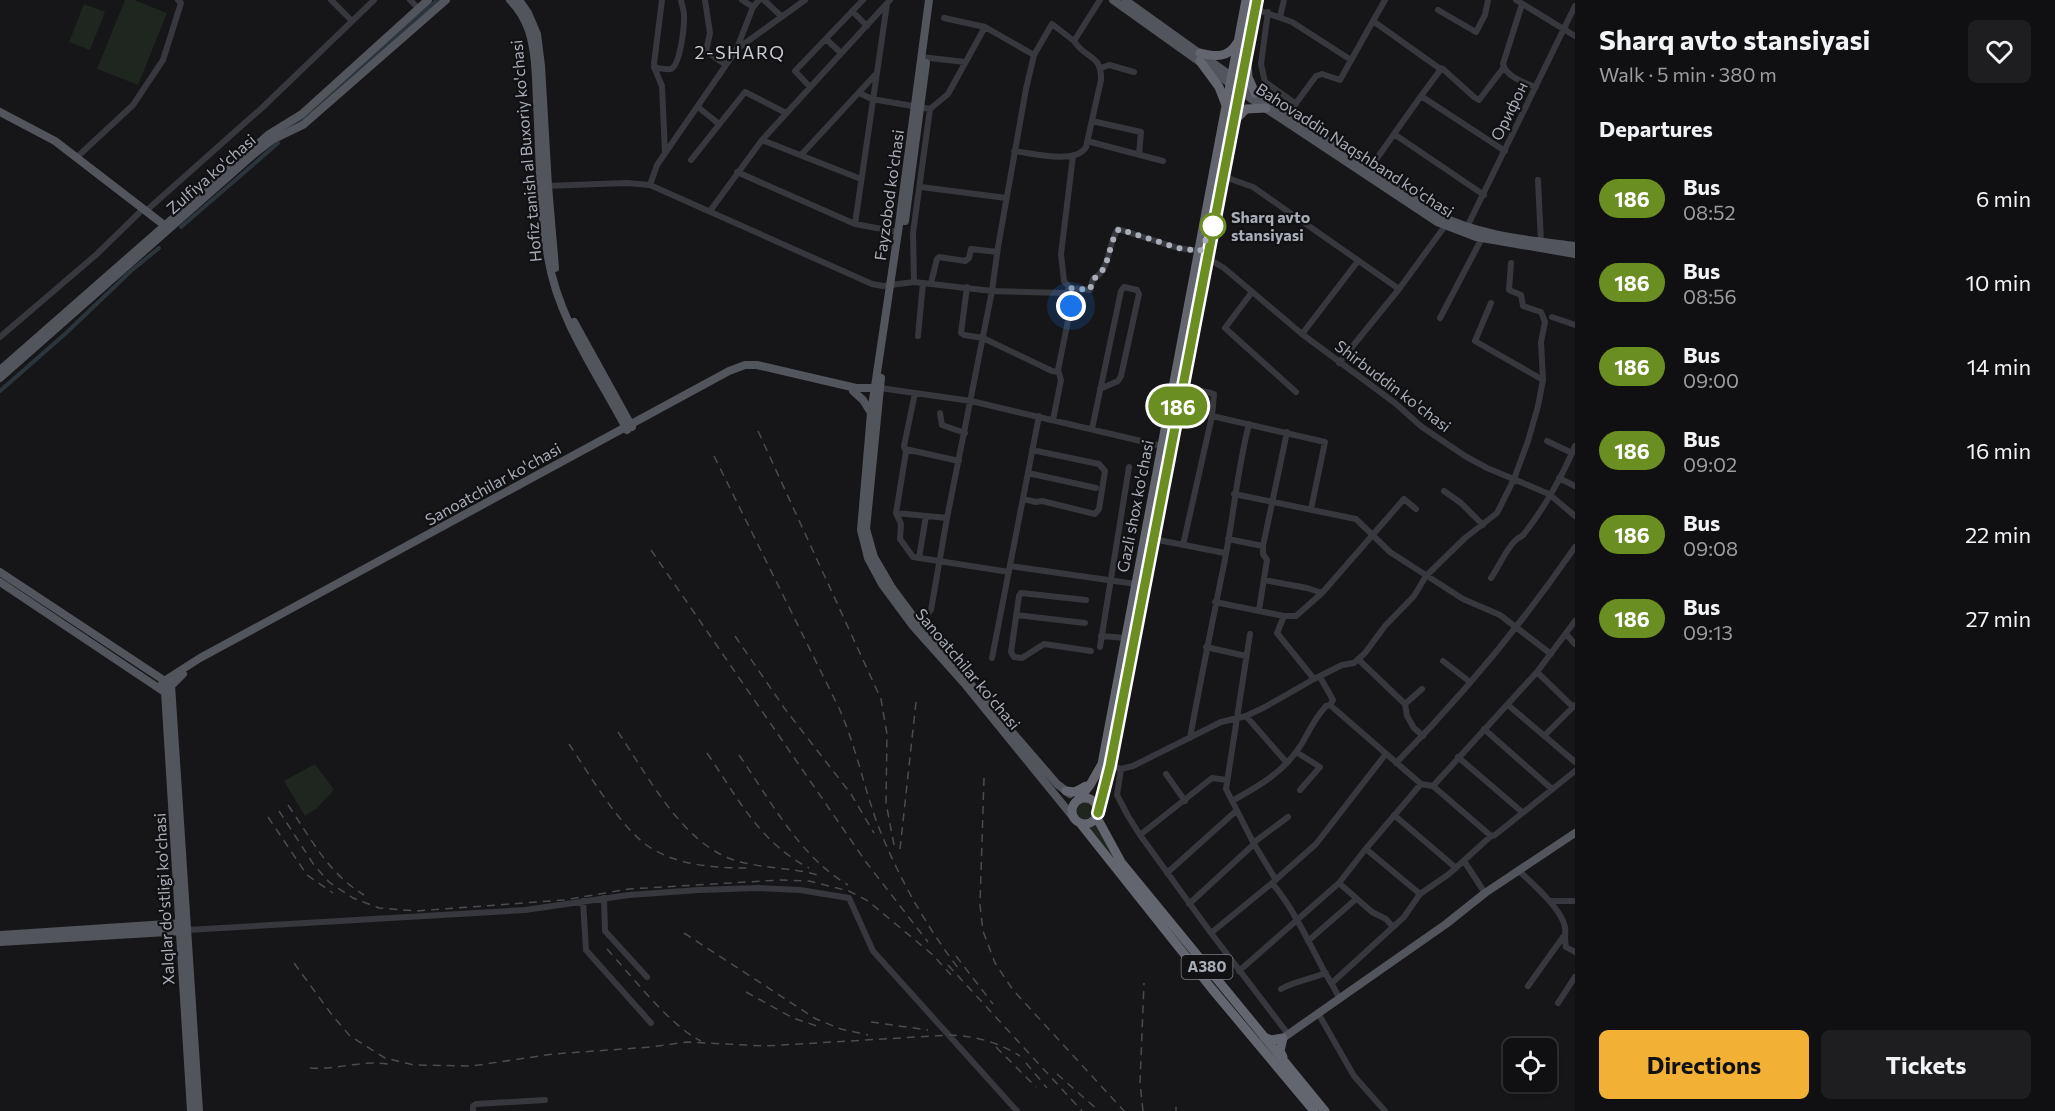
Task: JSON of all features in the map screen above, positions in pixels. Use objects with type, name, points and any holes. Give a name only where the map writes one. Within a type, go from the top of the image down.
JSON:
[{"type":"highway","name":"Gazli shox ko'chasi","points":[[1079,799],[1093,781],[1101,764],[1162,446],[1233,123],[1238,41],[1246,0]]},
{"type":"highway","name":"Gazli shox ko'chasi","points":[[1098,815],[1110,766],[1153,538],[1227,110],[1246,57],[1256,4]]},
{"type":"highway","points":[[1227,110],[1219,87],[1200,57],[1226,55],[1238,41]]},
{"type":"highway","points":[[1246,57],[1248,77],[1256,93]]},
{"type":"highway","points":[[1233,123],[1246,109],[1266,108]]},
{"type":"highway","points":[[1066,791],[1075,792],[1093,781]]},
{"type":"highway","points":[[1079,799],[1092,800],[1098,808],[1098,815],[1089,824],[1076,820],[1072,807],[1079,799]]},
{"type":"highway","name":"A380","points":[[1098,815],[1114,851],[1140,880],[1325,1111]]},
{"type":"highway","name":"A380","points":[[1076,820],[1314,1111]]},
{"type":"highway","points":[[1264,1037],[1271,1040],[1285,1036]]},
{"type":"highway","points":[[1284,1062],[1280,1051],[1285,1036]]},
{"type":"main road","name":"Zulfiya ko'chasi","points":[[165,229],[268,135],[302,114],[428,0]]},
{"type":"main road","name":"Zulfiya ko'chasi","points":[[0,370],[266,144],[303,125],[446,0]]},
{"type":"main road","name":"Hofiz tanish al Buxoriy ko'chasi","points":[[510,0],[523,16],[532,41],[544,186],[554,261],[562,295],[575,326],[629,428]]},
{"type":"main road","name":"Hofiz tanish al Buxoriy ko'chasi","points":[[519,0],[528,13],[537,34],[541,66],[544,186]]},
{"type":"main road","name":"Fayzobod ko'chasi","points":[[875,393],[918,107],[931,0]]},
{"type":"main road","name":"Bahovaddin Naqshband ko'chasi","points":[[1113,0],[1200,57]]},
{"type":"main road","name":"Bahovaddin Naqshband ko'chasi","points":[[1125,0],[1266,108],[1444,226],[1482,238],[1575,246]]},
{"type":"main road","name":"Bahovaddin Naqshband ko'chasi","points":[[1236,83],[1256,93],[1437,214],[1467,227],[1522,243],[1575,254]]},
{"type":"main road","points":[[892,285],[918,107]]},
{"type":"main road","points":[[0,112],[53,140],[165,229]]},
{"type":"main road","points":[[0,117],[50,144],[143,211]]},
{"type":"main road","name":"Zulfiya ko'chasi","points":[[0,378],[58,322]]},
{"type":"main road","name":"Sanoatchilar ko'chasi","points":[[165,687],[200,662],[729,375],[745,368],[771,371],[875,393],[866,529],[882,573],[918,623],[1076,820]]},
{"type":"main road","points":[[857,391],[875,393],[875,413]]},
{"type":"main road","points":[[857,391],[875,413]]},
{"type":"main road","name":"Sanoatchilar ko'chasi","points":[[875,413],[861,530],[868,558],[882,584],[913,626],[966,681]]},
{"type":"main road","points":[[0,572],[165,687]]},
{"type":"main road","points":[[0,582],[165,687]]},
{"type":"main road","points":[[966,681],[1057,784],[1079,799]]},
{"type":"main road","name":"Xalqlar do'stligi ko'chasi","points":[[165,687],[199,1111]]},
{"type":"main road","points":[[1285,1036],[1446,924],[1485,893],[1575,833]]},
{"type":"main road","points":[[0,934],[45,935],[184,927]]},
{"type":"main road","name":"Xalqlar do'stligi ko'chasi","points":[[184,927],[191,1111]]},
{"type":"main road","points":[[0,942],[45,935]]},
{"type":"street","points":[[76,158],[134,105],[163,60],[181,3],[178,0]]},
{"type":"street","points":[[331,0],[351,21]]},
{"type":"street","points":[[0,337],[98,254],[143,211],[264,106],[374,0]]},
{"type":"street","points":[[410,0],[418,8]]},
{"type":"street","points":[[662,0],[654,67],[662,86],[665,154]]},
{"type":"street","points":[[654,67],[672,69],[680,51],[685,16],[681,0]]},
{"type":"street","points":[[705,0],[710,33],[706,51],[726,65]]},
{"type":"street","points":[[742,0],[753,7]]},
{"type":"street","points":[[650,185],[655,170],[665,154],[737,49],[753,7],[759,0]]},
{"type":"street","points":[[764,0],[781,16]]},
{"type":"street","points":[[737,49],[805,0]]},
{"type":"street","points":[[810,87],[795,71],[863,0]]},
{"type":"street","points":[[1074,41],[1100,0]]},
{"type":"street","points":[[1280,17],[1284,0]]},
{"type":"street","points":[[1288,114],[1316,76],[1322,74],[1340,80],[1385,0]]},
{"type":"street","points":[[1438,10],[1476,32],[1485,15],[1488,0]]},
{"type":"street","points":[[710,211],[762,140],[889,2]]},
{"type":"street","points":[[855,224],[872,99],[889,2]]},
{"type":"street","points":[[1373,21],[1441,69],[1479,100],[1504,67],[1519,2],[1575,36]]},
{"type":"street","points":[[1256,4],[1292,22],[1351,60]]},
{"type":"street","name":"Орифон","points":[[1467,227],[1575,6]]},
{"type":"street","points":[[852,11],[867,26]]},
{"type":"street","points":[[1268,12],[1261,64],[1265,82],[1296,104]]},
{"type":"street","points":[[876,15],[884,22]]},
{"type":"street","points":[[944,18],[984,27],[1034,55]]},
{"type":"street","points":[[918,623],[931,610],[947,518],[972,401],[1014,151],[1034,55],[1052,24],[1074,41],[1078,47],[1096,59],[1101,68],[1101,80],[1087,141],[1083,152],[1073,156],[1053,157],[1014,151]]},
{"type":"street","points":[[914,282],[913,233],[930,110],[948,94],[984,27]]},
{"type":"street","points":[[826,39],[841,53]]},
{"type":"street","points":[[924,57],[965,62]]},
{"type":"street","points":[[1101,68],[1109,65],[1134,72]]},
{"type":"street","points":[[1504,67],[1509,74],[1536,87]]},
{"type":"street","points":[[1372,164],[1441,69]]},
{"type":"street","points":[[801,156],[876,74]]},
{"type":"street","points":[[691,160],[746,92],[786,113]]},
{"type":"street","points":[[859,93],[872,99],[930,110]]},
{"type":"street","points":[[1421,96],[1505,150]]},
{"type":"street","points":[[698,107],[719,124]]},
{"type":"street","points":[[1092,121],[1141,132],[1143,135],[1139,155]]},
{"type":"street","points":[[1394,134],[1484,195]]},
{"type":"street","points":[[762,140],[861,179]]},
{"type":"street","points":[[1087,141],[1163,161]]},
{"type":"street","points":[[1053,420],[1061,380],[1061,374],[1058,372],[1072,296],[1064,280],[1061,254],[1073,156]]},
{"type":"street","points":[[737,172],[855,224],[898,232]]},
{"type":"street","points":[[1222,176],[1253,187],[1399,289]]},
{"type":"street","points":[[1538,180],[1541,242]]},
{"type":"street","points":[[544,186],[627,183],[650,185],[872,284],[892,285],[914,282],[992,291],[1066,293],[1069,289],[1090,290],[1093,279],[1099,277],[1106,265],[1113,239],[1119,229],[1203,254]]},
{"type":"street","points":[[921,187],[1006,198]]},
{"type":"street","points":[[1339,363],[1399,289],[1444,226]]},
{"type":"street","points":[[1440,318],[1482,238]]},
{"type":"street","points":[[931,283],[939,257],[965,261],[969,258],[971,249],[997,252]]},
{"type":"street","name":"Shirbuddin ko'chasi","points":[[1203,254],[1224,268],[1339,363],[1395,403],[1422,427],[1465,456],[1549,494],[1575,516]]},
{"type":"street","points":[[1302,334],[1358,261]]},
{"type":"street","points":[[1110,766],[1120,769],[1156,756],[1221,722],[1246,716],[1265,707],[1342,665],[1354,663],[1414,596],[1426,576],[1465,538],[1497,513],[1514,479],[1528,441],[1543,380],[1541,342],[1545,322],[1541,312],[1523,306],[1521,295],[1509,290],[1511,263]]},
{"type":"street","points":[[918,336],[923,283]]},
{"type":"street","points":[[967,287],[961,333],[983,338],[1058,372]]},
{"type":"street","points":[[1092,429],[1100,389],[1120,291],[1124,287],[1137,290],[1139,294],[1121,376],[1118,381],[1100,389]]},
{"type":"street","points":[[1252,292],[1225,328],[1296,392]]},
{"type":"street","points":[[1491,303],[1475,341],[1543,380]]},
{"type":"street","points":[[1552,317],[1575,325]]},
{"type":"street","points":[[1183,545],[1212,416],[1214,394],[1186,388]]},
{"type":"street","points":[[875,393],[915,393],[972,401],[1162,446]]},
{"type":"street","points":[[915,393],[904,446],[896,513],[901,524],[900,539],[913,558],[1136,584]]},
{"type":"street","points":[[940,413],[942,425],[964,433]]},
{"type":"street","points":[[992,658],[1039,416]]},
{"type":"street","points":[[1212,416],[1325,442],[1311,509]]},
{"type":"street","points":[[1190,738],[1222,574],[1234,494],[1249,424]]},
{"type":"street","points":[[1259,610],[1267,560],[1263,554],[1263,546],[1287,432]]},
{"type":"street","points":[[1547,441],[1572,453]]},
{"type":"street","points":[[1491,578],[1517,538],[1522,537],[1559,478],[1575,446]]},
{"type":"street","points":[[905,449],[959,460]]},
{"type":"street","points":[[1023,499],[1042,501],[1095,514],[1099,510],[1105,471],[1103,467],[1099,464],[1032,450]]},
{"type":"street","points":[[1100,647],[1129,467]]},
{"type":"street","points":[[1028,473],[1096,488]]},
{"type":"street","points":[[1559,478],[1575,486]]},
{"type":"street","points":[[1444,491],[1461,503],[1483,525]]},
{"type":"street","points":[[1234,494],[1356,519],[1390,552],[1463,599],[1500,615],[1551,654]]},
{"type":"street","points":[[1215,602],[1284,616],[1296,616],[1322,593],[1404,499],[1416,509]]},
{"type":"street","points":[[896,513],[947,518]]},
{"type":"street","points":[[919,558],[927,516]]},
{"type":"street","points":[[1153,538],[1225,553]]},
{"type":"street","points":[[1228,539],[1263,546]]},
{"type":"street","points":[[1396,763],[1470,682],[1575,547]]},
{"type":"street","points":[[1264,579],[1322,593]]},
{"type":"street","points":[[1086,600],[1021,593],[1011,652],[1014,657],[1022,658],[1044,644],[1091,651]]},
{"type":"street","points":[[1003,604],[1017,612],[1085,623]]},
{"type":"street","points":[[1232,801],[1275,776],[1296,752],[1314,719],[1333,700],[1317,678],[1277,633],[1284,616]]},
{"type":"street","points":[[1433,786],[1537,672],[1575,621]]},
{"type":"street","points":[[1250,634],[1226,789],[1274,882],[1333,982],[1339,998]]},
{"type":"street","points":[[1566,634],[1575,644]]},
{"type":"street","points":[[1101,636],[1126,638]]},
{"type":"street","points":[[1206,647],[1246,656]]},
{"type":"street","points":[[1358,659],[1405,704],[1407,716],[1414,728],[1423,736]]},
{"type":"street","points":[[1443,662],[1470,682]]},
{"type":"street","points":[[1537,672],[1574,706],[1544,736]]},
{"type":"street","points":[[1405,704],[1422,689]]},
{"type":"street","points":[[1330,705],[1385,755],[1422,784],[1433,786],[1491,836]]},
{"type":"street","points":[[1508,705],[1575,762]]},
{"type":"street","points":[[1246,716],[1287,763]]},
{"type":"street","points":[[1484,729],[1552,789]]},
{"type":"street","points":[[1296,752],[1320,766],[1300,790]]},
{"type":"street","points":[[1211,933],[1274,882],[1316,844],[1385,755]]},
{"type":"street","points":[[1458,757],[1522,812]]},
{"type":"street","points":[[1120,769],[1117,795],[1140,835],[1285,1036]]},
{"type":"street","points":[[1333,982],[1404,916],[1420,894],[1456,868],[1491,836],[1575,771]]},
{"type":"street","points":[[1166,774],[1185,801]]},
{"type":"street","points":[[1140,835],[1212,778],[1227,780]]},
{"type":"street","points":[[1239,971],[1339,884],[1422,784]]},
{"type":"street","points":[[1167,873],[1236,810]]},
{"type":"street","points":[[1394,815],[1456,868]]},
{"type":"street","points":[[1189,903],[1253,843],[1288,817]]},
{"type":"street","points":[[1366,849],[1420,894]]},
{"type":"street","points":[[1464,861],[1485,893]]},
{"type":"street","points":[[1519,871],[1550,901],[1565,927],[1563,937],[1528,986]]},
{"type":"street","points":[[1339,884],[1372,912],[1386,919],[1393,927]]},
{"type":"street","points":[[184,927],[525,910],[604,898],[699,890],[758,888],[849,898],[873,951],[1017,1111]]},
{"type":"street","points":[[604,898],[605,931],[647,977]]},
{"type":"street","points":[[1308,941],[1356,899]]},
{"type":"street","points":[[583,901],[586,950],[651,1023]]},
{"type":"street","points":[[1550,901],[1575,901]]},
{"type":"street","points":[[1563,937],[1566,947],[1575,952]]},
{"type":"street","points":[[1281,989],[1293,982],[1305,981],[1326,973]]},
{"type":"street","points":[[1558,1003],[1575,977]]},
{"type":"street","points":[[1318,1013],[1354,1076],[1385,1111]]},
{"type":"street","points":[[473,1111],[473,1106],[476,1104],[545,1100]]},
{"type":"shaded area","points":[[125,0],[134,0],[167,13],[138,85],[97,69]]},
{"type":"shaded area","points":[[84,4],[105,12],[90,50],[69,42]]},
{"type":"shaded area","points":[[315,764],[334,790],[316,809],[305,816],[284,781]]},
{"type":"shaded area","points":[[1085,802],[1091,805],[1094,811],[1091,817],[1085,820],[1079,817],[1076,811],[1079,805]]},
{"type":"shaded area","points":[[1097,824],[1289,1074],[1087,827]]},
{"type":"waterway","points":[[288,129],[300,121],[437,0]]},
{"type":"waterway","points":[[181,227],[278,143]]},
{"type":"waterway","points":[[0,391],[159,248]]},
{"type":"railway","points":[[758,431],[881,699],[887,734],[886,803],[895,850]]},
{"type":"railway","points":[[714,456],[839,708],[850,735],[876,820],[892,859],[922,915],[958,968]]},
{"type":"railway","points":[[651,550],[866,862],[928,942]]},
{"type":"railway","points":[[735,636],[785,709],[851,794],[874,833]]},
{"type":"railway","points":[[900,849],[916,702]]},
{"type":"railway","points":[[618,732],[668,806],[698,839],[734,860],[821,876]]},
{"type":"railway","points":[[569,744],[614,810],[645,844],[668,857],[681,861],[707,866],[747,868]]},
{"type":"railway","points":[[707,753],[763,832],[776,845],[809,868]]},
{"type":"railway","points":[[739,755],[800,843],[815,859],[848,885]]},
{"type":"railway","points":[[984,778],[980,905],[983,931],[995,963],[1013,990],[1124,1111]]},
{"type":"railway","points":[[288,805],[330,866],[340,877],[364,895]]},
{"type":"railway","points":[[279,811],[314,865],[329,882],[353,898],[379,908],[416,911],[564,900],[629,889],[780,880],[809,881],[849,891],[868,901],[933,955],[951,975]]},
{"type":"railway","points":[[268,817],[307,875],[333,893]]},
{"type":"railway","points":[[684,933],[816,1019],[841,1029],[868,1035]]},
{"type":"railway","points":[[607,949],[664,1012],[689,1034],[701,1041]]},
{"type":"railway","points":[[956,956],[993,1004]]},
{"type":"railway","points":[[294,963],[350,1036],[385,1058],[414,1065],[472,1066],[553,1054],[687,1042],[765,1046],[950,1035],[986,1041],[1020,1056]]},
{"type":"railway","points":[[948,965],[1082,1111]]},
{"type":"railway","points":[[1143,1111],[1140,1083],[1144,983]]},
{"type":"railway","points":[[746,992],[793,1018],[820,1027]]},
{"type":"railway","points":[[871,1022],[928,1030]]},
{"type":"railway","points":[[996,1047],[1036,1087]]},
{"type":"railway","points":[[310,1068],[368,1063],[388,1064]]},
{"type":"railway","points":[[1026,1063],[1047,1088]]},
{"type":"railway","points":[[1057,1074],[1099,1111]]},
{"type":"bus line","name":"186","points":[[1098,813],[1110,766],[1169,448],[1257,0]]},
{"type":"place","name":"Sharq avto stansiyasi","points":[[1213,226]]},
{"type":"district","name":"2-SHARQ","points":[[740,53]]},
{"type":"route","points":[[1071,306],[1072,296],[1068,290],[1070,288],[1090,290],[1093,279],[1099,277],[1106,265],[1117,230],[1178,248],[1200,251],[1213,226]]}]
